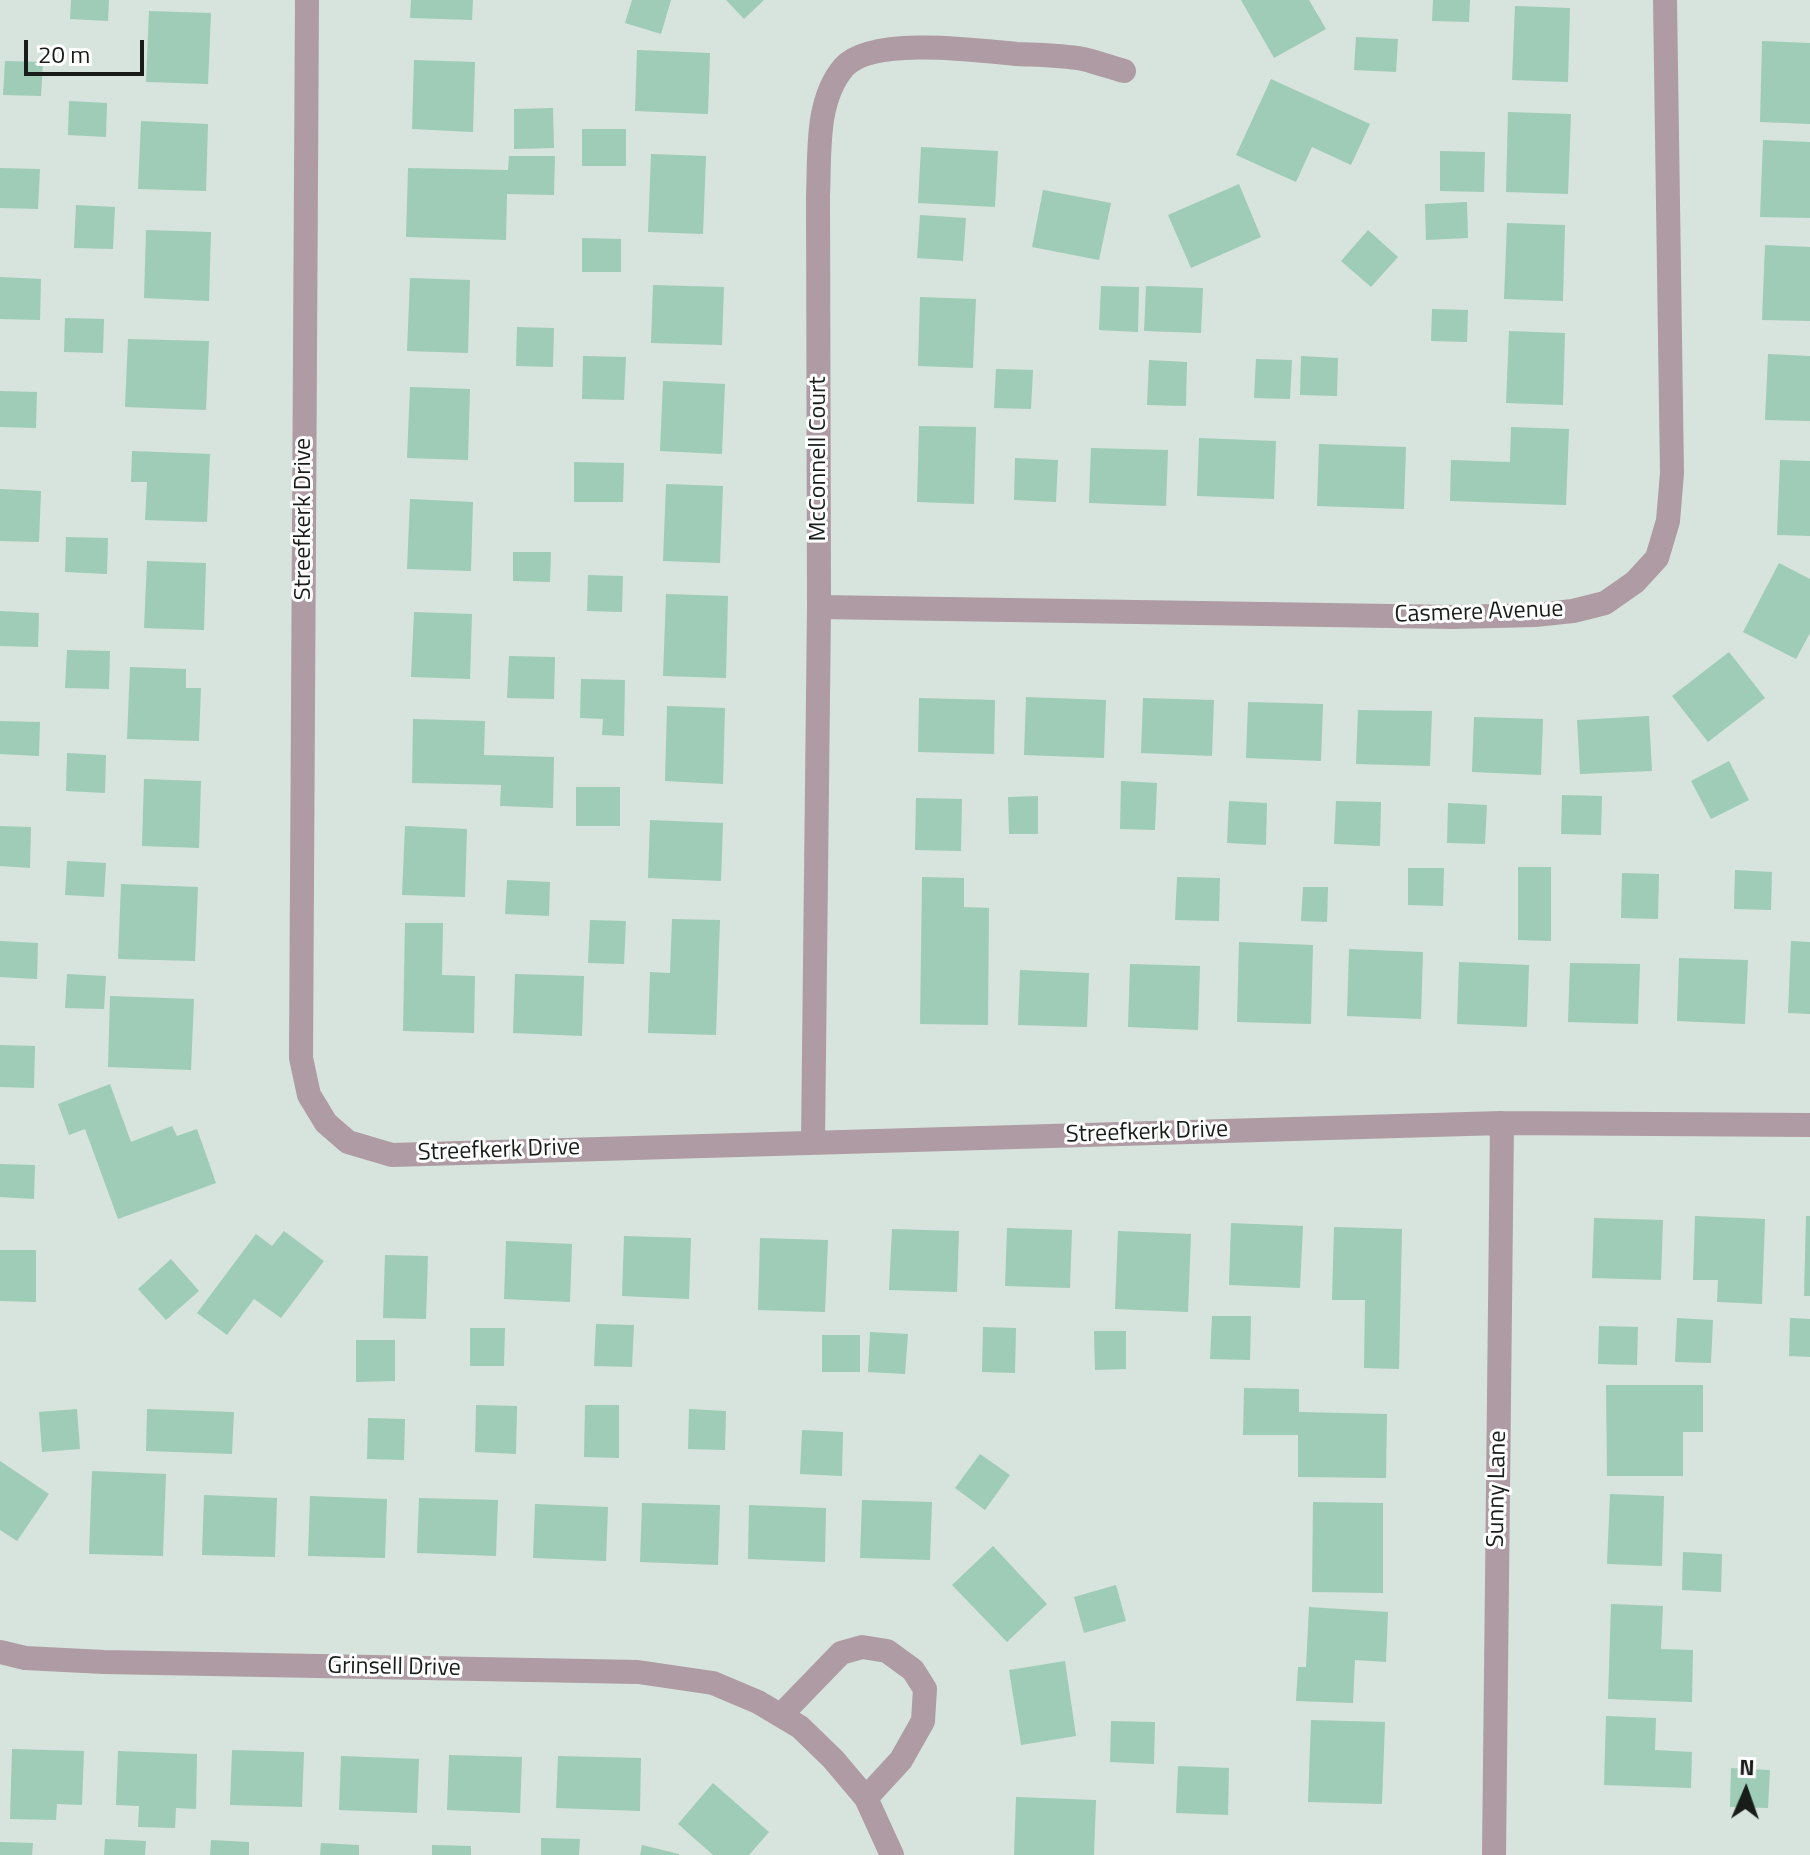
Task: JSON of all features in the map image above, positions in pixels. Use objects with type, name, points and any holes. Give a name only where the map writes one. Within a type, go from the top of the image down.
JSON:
[{"type":"street","name":"Streefkerk Drive","points":[[307,0],[301,1058],[309,1095],[326,1123],[348,1142],[392,1155],[1502,1123],[1810,1125]]},
{"type":"street","name":"Casmere Avenue","points":[[819,607],[1454,617],[1535,615],[1573,611],[1605,603],[1635,582],[1657,558],[1668,521],[1672,473],[1665,0]]},
{"type":"street","name":"McConnell Court","points":[[813,1142],[819,607],[818,196],[821,129],[829,90],[846,64],[871,52],[912,47],[1081,59],[1124,71]]},
{"type":"street","name":"Sunny Lane","points":[[1494,1855],[1502,1123]]},
{"type":"street","points":[[781,1715],[841,1653],[862,1647],[887,1651],[913,1670],[925,1689],[923,1721],[901,1760],[866,1798]]},
{"type":"street","name":"Grinsell Drive","points":[[0,1652],[25,1658],[104,1662],[638,1672],[713,1683],[758,1702],[800,1727],[866,1798],[892,1855]]},
{"type":"building","points":[[71,0],[109,0],[108,21],[70,19]]},
{"type":"building","points":[[411,0],[473,0],[472,20],[410,18]]},
{"type":"building","points":[[632,0],[671,0],[661,34],[625,23]]},
{"type":"building","points":[[726,0],[764,0],[744,19]]},
{"type":"building","points":[[1241,0],[1309,0],[1326,29],[1274,58]]},
{"type":"building","points":[[1433,0],[1470,0],[1469,22],[1432,21]]},
{"type":"building","points":[[1515,6],[1570,8],[1568,82],[1512,80]]},
{"type":"building","points":[[149,11],[211,13],[208,84],[146,82]]},
{"type":"building","points":[[1356,37],[1398,39],[1396,72],[1354,70]]},
{"type":"building","points":[[1762,41],[1810,43],[1810,124],[1760,122]]},
{"type":"building","points":[[637,50],[710,53],[708,114],[635,111]]},
{"type":"building","points":[[414,60],[475,62],[473,132],[412,129]]},
{"type":"building","points":[[5,61],[43,62],[41,96],[3,95]]},
{"type":"building","points":[[1271,79],[1370,124],[1351,165],[1312,147],[1296,182],[1236,155]]},
{"type":"building","points":[[69,101],[107,103],[106,137],[68,135]]},
{"type":"building","points":[[553,108],[554,148],[514,149],[514,109]]},
{"type":"building","points":[[1508,112],[1571,114],[1568,194],[1506,192]]},
{"type":"building","points":[[141,121],[208,124],[206,191],[138,189]]},
{"type":"building","points":[[582,129],[626,129],[626,166],[582,166]]},
{"type":"building","points":[[1763,140],[1810,142],[1810,218],[1760,217]]},
{"type":"building","points":[[921,147],[998,151],[995,207],[918,203]]},
{"type":"building","points":[[1440,151],[1485,152],[1484,192],[1440,191]]},
{"type":"building","points":[[651,154],[706,156],[703,234],[648,232]]},
{"type":"building","points":[[509,156],[555,156],[554,195],[507,194],[506,240],[406,237],[408,168],[508,170]]},
{"type":"building","points":[[0,168],[40,169],[38,209],[0,208]]},
{"type":"building","points":[[1239,184],[1261,237],[1191,268],[1168,215]]},
{"type":"building","points":[[1043,190],[1111,203],[1099,260],[1032,247]]},
{"type":"building","points":[[1467,202],[1468,238],[1426,240],[1425,204]]},
{"type":"building","points":[[76,205],[115,207],[113,249],[74,248]]},
{"type":"building","points":[[920,215],[966,218],[963,261],[917,258]]},
{"type":"building","points":[[1507,223],[1565,225],[1563,301],[1504,299]]},
{"type":"building","points":[[146,230],[211,232],[209,301],[144,298]]},
{"type":"building","points":[[1368,230],[1398,257],[1371,287],[1341,261]]},
{"type":"building","points":[[582,238],[621,239],[621,272],[582,272]]},
{"type":"building","points":[[1765,245],[1810,247],[1810,321],[1762,320]]},
{"type":"building","points":[[0,277],[41,279],[40,320],[0,319]]},
{"type":"building","points":[[410,278],[470,280],[468,353],[407,351]]},
{"type":"building","points":[[653,285],[724,287],[722,345],[651,343]]},
{"type":"building","points":[[1101,286],[1139,287],[1138,332],[1099,330]]},
{"type":"building","points":[[1146,286],[1203,288],[1201,333],[1144,331]]},
{"type":"building","points":[[920,297],[976,299],[973,368],[918,366]]},
{"type":"building","points":[[1432,309],[1468,310],[1467,342],[1431,341]]},
{"type":"building","points":[[65,318],[104,319],[103,353],[64,352]]},
{"type":"building","points":[[517,327],[554,328],[553,367],[516,366]]},
{"type":"building","points":[[1509,331],[1565,333],[1563,405],[1506,403]]},
{"type":"building","points":[[128,339],[209,341],[206,410],[125,407]]},
{"type":"building","points":[[1768,354],[1810,356],[1810,421],[1765,420]]},
{"type":"building","points":[[583,356],[626,357],[624,400],[582,399]]},
{"type":"building","points":[[1301,356],[1338,358],[1337,396],[1300,395]]},
{"type":"building","points":[[1256,359],[1292,360],[1290,399],[1254,398]]},
{"type":"building","points":[[1149,360],[1187,362],[1186,406],[1147,405]]},
{"type":"building","points":[[996,369],[1033,370],[1031,409],[994,408]]},
{"type":"building","points":[[663,381],[725,384],[722,454],[660,451]]},
{"type":"building","points":[[410,387],[470,389],[468,460],[407,458]]},
{"type":"building","points":[[0,391],[37,392],[36,428],[0,427]]},
{"type":"building","points":[[919,426],[976,427],[974,504],[917,502]]},
{"type":"building","points":[[1511,427],[1569,429],[1566,505],[1450,501],[1451,460],[1510,462]]},
{"type":"building","points":[[1199,438],[1276,441],[1274,499],[1197,496]]},
{"type":"building","points":[[1319,444],[1406,447],[1404,509],[1317,506]]},
{"type":"building","points":[[1091,448],[1168,450],[1166,506],[1089,503]]},
{"type":"building","points":[[132,451],[210,454],[207,522],[145,520],[147,482],[131,482]]},
{"type":"building","points":[[1015,458],[1058,460],[1056,502],[1014,500]]},
{"type":"building","points":[[1780,460],[1810,461],[1810,536],[1777,535]]},
{"type":"building","points":[[574,462],[624,463],[623,502],[574,502]]},
{"type":"building","points":[[666,484],[723,486],[720,563],[663,561]]},
{"type":"building","points":[[0,489],[41,491],[39,542],[0,541]]},
{"type":"building","points":[[410,499],[473,502],[471,571],[407,569]]},
{"type":"building","points":[[66,537],[108,538],[107,574],[65,572]]},
{"type":"building","points":[[513,552],[551,552],[550,582],[513,581]]},
{"type":"building","points":[[147,561],[206,563],[204,630],[144,628]]},
{"type":"building","points":[[1779,563],[1810,579],[1810,633],[1796,659],[1743,632]]},
{"type":"building","points":[[588,575],[623,576],[622,612],[587,611]]},
{"type":"building","points":[[666,594],[728,596],[726,678],[663,676]]},
{"type":"building","points":[[0,611],[39,613],[38,647],[0,646]]},
{"type":"building","points":[[414,612],[472,614],[470,679],[411,677]]},
{"type":"building","points":[[67,650],[110,651],[109,689],[65,688]]},
{"type":"building","points":[[1729,652],[1765,698],[1708,742],[1672,696]]},
{"type":"building","points":[[509,656],[555,657],[554,699],[507,698]]},
{"type":"building","points":[[130,667],[186,669],[186,688],[201,688],[199,741],[127,739]]},
{"type":"building","points":[[581,679],[625,680],[624,736],[602,735],[603,719],[580,718]]},
{"type":"building","points":[[1026,697],[1106,700],[1104,758],[1024,755]]},
{"type":"building","points":[[919,698],[995,700],[994,754],[918,752]]},
{"type":"building","points":[[1143,698],[1214,700],[1212,756],[1141,753]]},
{"type":"building","points":[[1248,702],[1323,704],[1321,761],[1246,758]]},
{"type":"building","points":[[667,706],[725,708],[723,784],[665,781]]},
{"type":"building","points":[[1358,710],[1432,711],[1430,766],[1356,764]]},
{"type":"building","points":[[1649,716],[1652,771],[1580,774],[1577,720]]},
{"type":"building","points":[[1474,717],[1543,719],[1541,775],[1472,772]]},
{"type":"building","points":[[413,719],[485,721],[484,755],[554,757],[553,808],[500,806],[501,785],[412,783]]},
{"type":"building","points":[[0,721],[40,722],[39,756],[0,754]]},
{"type":"building","points":[[67,753],[106,755],[105,793],[66,791]]},
{"type":"building","points":[[1729,761],[1749,800],[1711,819],[1691,781]]},
{"type":"building","points":[[144,779],[201,781],[199,848],[142,846]]},
{"type":"building","points":[[1121,781],[1157,783],[1155,830],[1120,829]]},
{"type":"building","points":[[576,787],[620,787],[620,826],[576,826]]},
{"type":"building","points":[[1562,795],[1602,796],[1601,835],[1561,834]]},
{"type":"building","points":[[1038,796],[1038,834],[1009,834],[1008,797]]},
{"type":"building","points":[[916,798],[962,799],[961,851],[915,850]]},
{"type":"building","points":[[1229,801],[1267,803],[1266,845],[1227,843]]},
{"type":"building","points":[[1336,801],[1381,802],[1380,846],[1334,844]]},
{"type":"building","points":[[1448,803],[1487,805],[1485,844],[1447,843]]},
{"type":"building","points":[[650,820],[723,823],[721,881],[648,878]]},
{"type":"building","points":[[0,826],[31,827],[30,868],[0,866]]},
{"type":"building","points":[[405,826],[467,829],[465,897],[402,895]]},
{"type":"building","points":[[67,861],[106,863],[104,897],[65,895]]},
{"type":"building","points":[[1518,867],[1551,867],[1551,941],[1518,940]]},
{"type":"building","points":[[1408,868],[1444,868],[1443,906],[1408,905]]},
{"type":"building","points":[[1735,870],[1772,872],[1771,910],[1734,909]]},
{"type":"building","points":[[1622,873],[1659,874],[1658,919],[1621,918]]},
{"type":"building","points":[[922,877],[964,878],[964,907],[989,908],[988,1025],[920,1024]]},
{"type":"building","points":[[1177,877],[1220,878],[1219,921],[1175,920]]},
{"type":"building","points":[[507,880],[550,882],[549,916],[505,914]]},
{"type":"building","points":[[121,884],[198,887],[195,961],[118,959]]},
{"type":"building","points":[[1303,887],[1328,887],[1327,922],[1301,921]]},
{"type":"building","points":[[672,919],[720,920],[716,1035],[648,1033],[650,972],[670,973]]},
{"type":"building","points":[[590,920],[626,921],[624,964],[588,963]]},
{"type":"building","points":[[405,923],[443,923],[442,975],[475,976],[474,1033],[403,1031]]},
{"type":"building","points":[[0,941],[38,943],[37,979],[0,977]]},
{"type":"building","points":[[1791,941],[1810,942],[1810,1014],[1788,1013]]},
{"type":"building","points":[[1239,942],[1313,945],[1311,1024],[1237,1022]]},
{"type":"building","points":[[1349,949],[1423,952],[1421,1019],[1347,1016]]},
{"type":"building","points":[[1679,958],[1748,960],[1745,1024],[1677,1021]]},
{"type":"building","points":[[1459,962],[1529,965],[1527,1027],[1457,1024]]},
{"type":"building","points":[[1570,963],[1640,964],[1638,1024],[1568,1022]]},
{"type":"building","points":[[1130,964],[1200,966],[1198,1030],[1128,1027]]},
{"type":"building","points":[[1020,970],[1089,973],[1087,1027],[1018,1025]]},
{"type":"building","points":[[67,974],[106,976],[104,1009],[65,1008]]},
{"type":"building","points":[[515,974],[584,976],[582,1036],[513,1033]]},
{"type":"building","points":[[110,996],[194,999],[191,1070],[108,1067]]},
{"type":"building","points":[[0,1045],[35,1046],[34,1088],[0,1087]]},
{"type":"building","points":[[110,1084],[131,1142],[172,1126],[177,1136],[197,1129],[216,1183],[118,1219],[85,1129],[69,1135],[58,1104]]},
{"type":"building","points":[[0,1164],[35,1165],[34,1199],[0,1197]]},
{"type":"building","points":[[1695,1216],[1765,1219],[1762,1304],[1717,1302],[1718,1280],[1693,1280]]},
{"type":"building","points":[[1806,1216],[1810,1216],[1810,1296],[1804,1296]]},
{"type":"building","points":[[1594,1218],[1663,1220],[1661,1280],[1592,1278]]},
{"type":"building","points":[[1231,1223],[1303,1226],[1300,1288],[1229,1285]]},
{"type":"building","points":[[1334,1227],[1402,1229],[1399,1369],[1364,1368],[1365,1300],[1332,1300]]},
{"type":"building","points":[[1007,1228],[1072,1230],[1070,1288],[1005,1286]]},
{"type":"building","points":[[892,1229],[959,1231],[957,1292],[889,1290]]},
{"type":"building","points":[[284,1231],[324,1261],[281,1318],[254,1299],[227,1335],[197,1313],[256,1234],[272,1246]]},
{"type":"building","points":[[1118,1231],[1191,1234],[1188,1312],[1115,1309]]},
{"type":"building","points":[[624,1236],[691,1238],[689,1299],[622,1296]]},
{"type":"building","points":[[760,1238],[828,1240],[825,1312],[758,1310]]},
{"type":"building","points":[[506,1241],[572,1244],[570,1302],[504,1299]]},
{"type":"building","points":[[0,1250],[36,1250],[36,1302],[0,1301]]},
{"type":"building","points":[[385,1255],[428,1256],[426,1319],[383,1318]]},
{"type":"building","points":[[171,1259],[199,1291],[166,1320],[138,1289]]},
{"type":"building","points":[[1212,1316],[1251,1316],[1250,1360],[1210,1359]]},
{"type":"building","points":[[1677,1318],[1713,1320],[1711,1363],[1675,1362]]},
{"type":"building","points":[[1790,1318],[1810,1319],[1810,1357],[1789,1356]]},
{"type":"building","points":[[596,1324],[634,1325],[632,1367],[594,1366]]},
{"type":"building","points":[[1599,1326],[1638,1327],[1637,1365],[1598,1364]]},
{"type":"building","points":[[983,1327],[1016,1328],[1015,1373],[982,1372]]},
{"type":"building","points":[[470,1328],[505,1328],[504,1366],[470,1366]]},
{"type":"building","points":[[1094,1331],[1126,1331],[1126,1369],[1095,1370]]},
{"type":"building","points":[[870,1332],[908,1334],[905,1374],[868,1372]]},
{"type":"building","points":[[822,1335],[860,1335],[860,1372],[822,1372]]},
{"type":"building","points":[[356,1340],[395,1340],[395,1381],[356,1382]]},
{"type":"building","points":[[1606,1385],[1703,1385],[1703,1432],[1683,1432],[1683,1476],[1607,1476]]},
{"type":"building","points":[[1244,1388],[1299,1389],[1299,1412],[1387,1414],[1386,1478],[1298,1477],[1298,1435],[1243,1435]]},
{"type":"building","points":[[476,1405],[517,1406],[516,1454],[475,1452]]},
{"type":"building","points":[[585,1405],[619,1405],[619,1458],[584,1457]]},
{"type":"building","points":[[77,1409],[80,1449],[42,1452],[39,1412]]},
{"type":"building","points":[[147,1409],[234,1412],[232,1454],[146,1451]]},
{"type":"building","points":[[689,1409],[726,1411],[725,1450],[688,1449]]},
{"type":"building","points":[[368,1418],[405,1419],[404,1460],[367,1459]]},
{"type":"building","points":[[802,1430],[843,1432],[842,1476],[800,1474]]},
{"type":"building","points":[[980,1454],[1010,1475],[985,1510],[955,1488]]},
{"type":"building","points":[[0,1461],[49,1494],[17,1541],[0,1530]]},
{"type":"building","points":[[92,1471],[166,1474],[163,1556],[89,1554]]},
{"type":"building","points":[[1610,1494],[1664,1496],[1662,1566],[1607,1564]]},
{"type":"building","points":[[204,1495],[277,1498],[275,1557],[202,1555]]},
{"type":"building","points":[[310,1496],[387,1499],[385,1558],[308,1556]]},
{"type":"building","points":[[419,1498],[498,1500],[496,1556],[417,1553]]},
{"type":"building","points":[[862,1500],[932,1502],[930,1560],[860,1558]]},
{"type":"building","points":[[1313,1502],[1383,1503],[1383,1593],[1312,1592]]},
{"type":"building","points":[[642,1503],[720,1505],[718,1565],[640,1562]]},
{"type":"building","points":[[535,1504],[608,1507],[606,1561],[533,1558]]},
{"type":"building","points":[[749,1505],[826,1508],[825,1562],[748,1559]]},
{"type":"building","points":[[993,1546],[1047,1604],[1007,1642],[952,1585]]},
{"type":"building","points":[[1683,1552],[1722,1554],[1721,1592],[1682,1590]]},
{"type":"building","points":[[1116,1585],[1126,1621],[1084,1633],[1074,1597]]},
{"type":"building","points":[[1611,1604],[1663,1606],[1661,1649],[1693,1650],[1692,1702],[1608,1699]]},
{"type":"building","points":[[1309,1607],[1388,1612],[1386,1662],[1355,1660],[1353,1703],[1296,1701],[1298,1667],[1306,1667]]},
{"type":"building","points":[[1065,1661],[1076,1736],[1021,1745],[1009,1670]]},
{"type":"building","points":[[1606,1716],[1656,1718],[1655,1750],[1692,1752],[1691,1788],[1604,1785]]},
{"type":"building","points":[[1311,1720],[1385,1722],[1382,1804],[1308,1802]]},
{"type":"building","points":[[1111,1721],[1155,1722],[1154,1764],[1110,1762]]},
{"type":"building","points":[[12,1749],[84,1751],[82,1805],[57,1804],[56,1820],[10,1819]]},
{"type":"building","points":[[232,1750],[304,1752],[302,1807],[230,1805]]},
{"type":"building","points":[[118,1751],[197,1754],[196,1809],[176,1808],[175,1828],[138,1827],[139,1806],[116,1805]]},
{"type":"building","points":[[449,1755],[522,1757],[520,1813],[447,1810]]},
{"type":"building","points":[[341,1756],[419,1759],[417,1813],[339,1810]]},
{"type":"building","points":[[558,1756],[641,1758],[640,1811],[556,1808]]},
{"type":"building","points":[[1178,1766],[1229,1768],[1228,1815],[1176,1813]]},
{"type":"building","points":[[1731,1768],[1770,1770],[1768,1808],[1730,1807]]},
{"type":"building","points":[[713,1783],[769,1832],[749,1855],[713,1855],[678,1824]]},
{"type":"building","points":[[1016,1797],[1096,1800],[1094,1855],[1014,1855]]},
{"type":"building","points":[[541,1838],[580,1839],[579,1855],[541,1855]]},
{"type":"building","points":[[105,1839],[146,1841],[145,1855],[104,1855]]},
{"type":"building","points":[[211,1840],[249,1842],[249,1855],[210,1855]]},
{"type":"building","points":[[0,1842],[33,1843],[32,1855],[0,1855]]},
{"type":"building","points":[[321,1843],[359,1845],[359,1855],[320,1855]]},
{"type":"building","points":[[432,1845],[471,1846],[471,1855],[432,1855]]},
{"type":"building","points":[[642,1845],[679,1854],[679,1855],[640,1855]]}]
